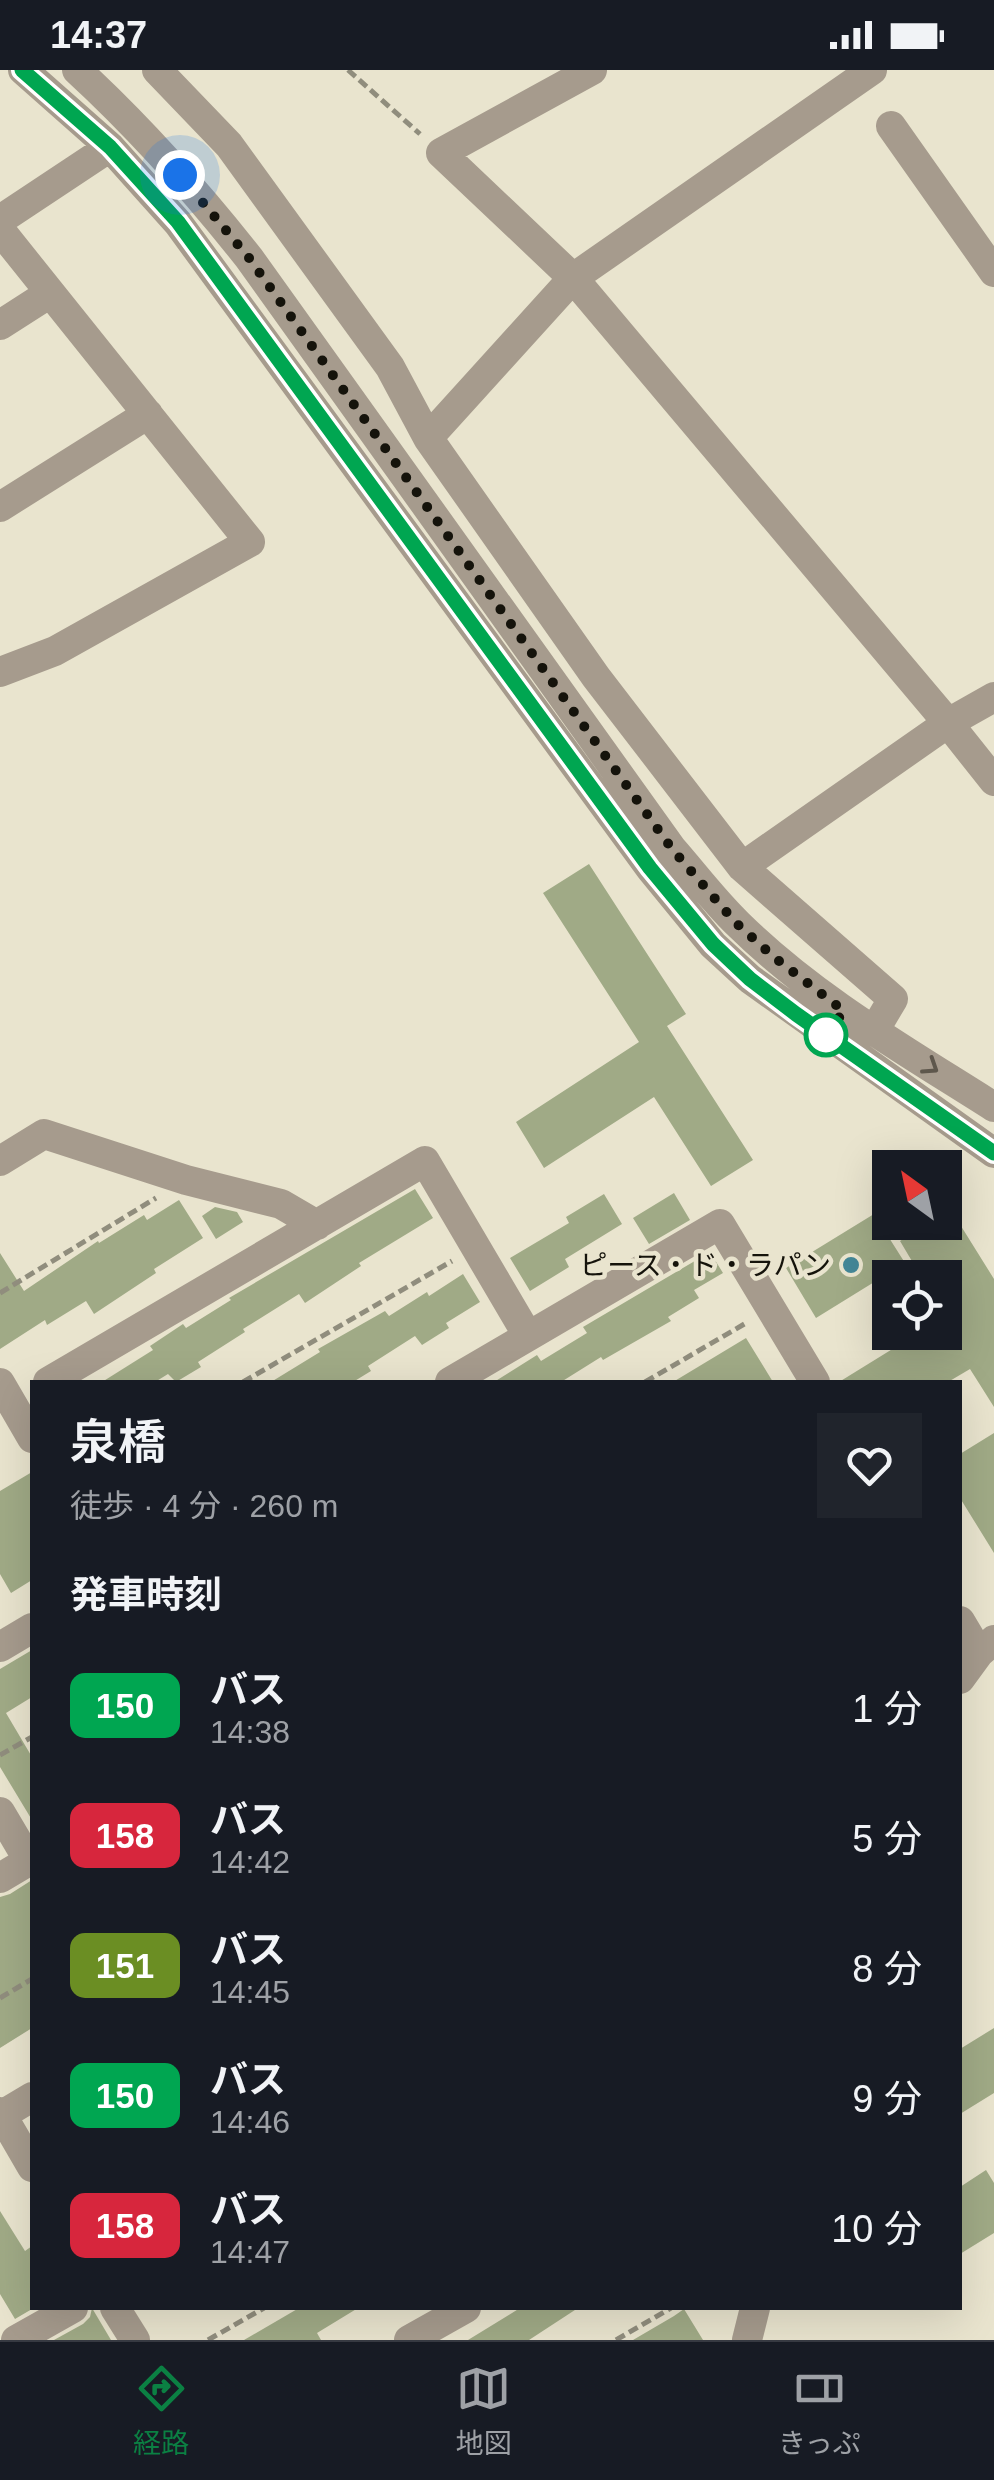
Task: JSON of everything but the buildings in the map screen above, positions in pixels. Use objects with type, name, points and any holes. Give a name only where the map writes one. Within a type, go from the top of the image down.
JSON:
[{"type":"street","points":[[22,70],[110,147],[178,222],[650,868],[713,944],[796,1014],[994,1153]]},
{"type":"street","points":[[77,70],[130,119],[249,258],[672,849],[736,923],[817,991],[994,1107]]},
{"type":"street","points":[[157,70],[229,146],[390,368],[428,438],[596,677],[742,867],[893,999],[874,1031]]},
{"type":"street","points":[[428,438],[573,278],[872,70]]},
{"type":"street","points":[[586,71],[440,153],[573,278],[948,722],[994,782]]},
{"type":"street","points":[[891,126],[994,272]]},
{"type":"street","points":[[0,220],[110,147]]},
{"type":"street","points":[[0,230],[250,542],[54,651],[0,672]]},
{"type":"street","points":[[0,325],[50,293]]},
{"type":"street","points":[[0,507],[148,414]]},
{"type":"street","points":[[742,867],[948,722],[994,698]]},
{"type":"street","points":[[0,1161],[44,1134],[186,1180],[280,1204],[318,1225]]},
{"type":"street","points":[[51,1380],[426,1161],[528,1336]]},
{"type":"street","points":[[453,1380],[720,1224],[814,1380]]},
{"type":"street","points":[[15,1393],[30,1433]]},
{"type":"street","points":[[962,1624],[986,1646],[962,1676]]},
{"type":"street","points":[[0,1648],[30,1629]]},
{"type":"street","points":[[0,1812],[30,1858]]},
{"type":"street","points":[[0,1878],[30,1861]]},
{"type":"street","points":[[30,2098],[1,2113],[30,2164]]},
{"type":"street","points":[[16,2340],[68,2310]]},
{"type":"street","points":[[116,2310],[135,2340]]},
{"type":"street","points":[[409,2340],[462,2310]]},
{"type":"street","points":[[747,2340],[754,2310]]},
{"type":"path","points":[[348,70],[440,153]]},
{"type":"path","points":[[0,1293],[186,1180]]},
{"type":"path","points":[[246,1380],[476,1247]]},
{"type":"path","points":[[648,1380],[771,1309]]},
{"type":"path","points":[[0,1755],[30,1737]]},
{"type":"path","points":[[0,1998],[30,1980]]},
{"type":"path","points":[[208,2340],[260,2310]]},
{"type":"path","points":[[616,2340],[668,2310]]},
{"type":"bus line","name":"150","points":[[22,70],[110,147],[178,222],[650,868],[713,944],[796,1014],[994,1153]]},
{"type":"place","name":"ピース・ド・ラパン","points":[[851,1265]]},
{"type":"route","points":[[180,175],[249,258],[672,849],[736,923],[844,1011],[826,1035]]}]
